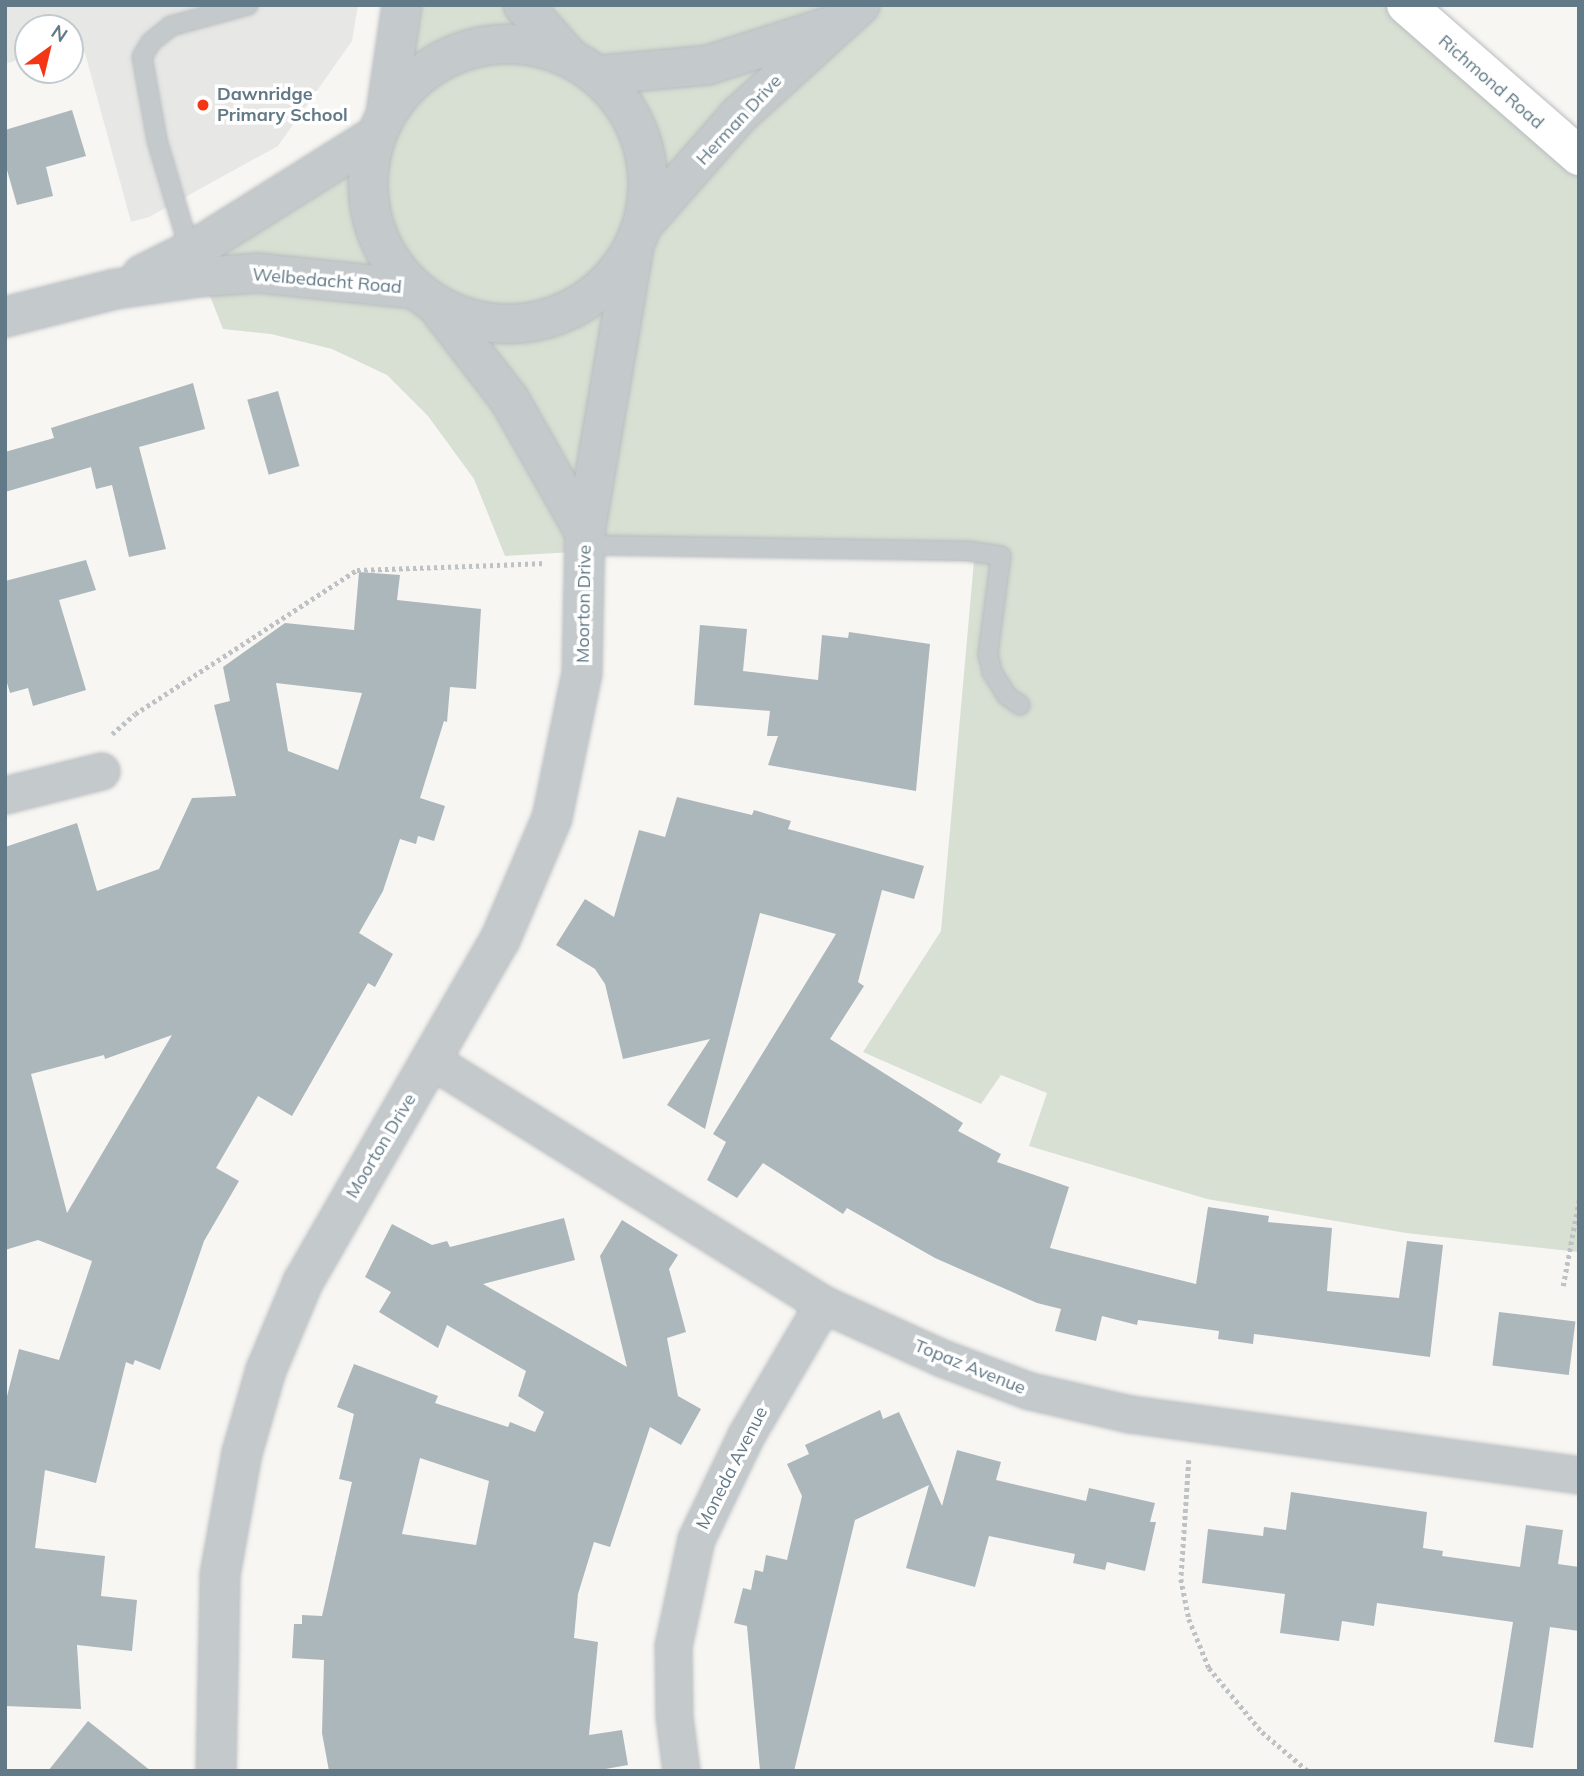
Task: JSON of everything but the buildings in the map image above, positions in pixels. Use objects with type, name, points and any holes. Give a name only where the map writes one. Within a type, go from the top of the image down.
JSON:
[{"type":"highway","name":"Richmond Road","points":[[1406,5],[1579,156]]},
{"type":"street","points":[[380,125],[402,5]]},
{"type":"street","points":[[523,5],[568,56]]},
{"type":"street","name":"Herman Drive","points":[[601,75],[708,65],[849,14]]},
{"type":"street","name":"Herman Drive","points":[[425,297],[490,324],[547,320],[597,295],[639,237],[738,116],[849,14]]},
{"type":"street","points":[[380,125],[419,73],[465,48],[517,43],[568,56],[601,75]]},
{"type":"street","name":"Moorton Drive","points":[[216,1771],[220,1575],[242,1453],[267,1370],[303,1282],[500,940],[552,818],[582,673],[585,539],[650,180],[643,139],[601,75]]},
{"type":"street","name":"Welbedacht Road","points":[[116,289],[190,251],[380,125]]},
{"type":"street","name":"Moorton Drive","points":[[380,125],[367,178],[371,219],[387,257],[425,297],[509,398],[585,539]]},
{"type":"street","name":"Welbedacht Road","points":[[5,317],[116,289],[258,273],[425,297]]},
{"type":"street","points":[[5,795],[101,771]]},
{"type":"street","name":"Topaz Avenue","points":[[431,1060],[823,1304],[943,1358],[1030,1391],[1130,1414],[1579,1475]]},
{"type":"street","name":"Moneda Avenue","points":[[681,1771],[673,1646],[695,1539],[746,1435],[823,1304]]},
{"type":"lane","points":[[190,251],[157,141],[142,57],[151,42],[171,26],[248,5]]},
{"type":"lane","points":[[585,539],[967,551],[1001,556],[988,654],[992,672],[1007,696],[1020,705]]},
{"type":"path","points":[[101,771],[108,737],[135,714],[357,570],[519,564]]},
{"type":"path","points":[[1563,1286],[1579,1200]]},
{"type":"path","points":[[1193,1422],[1181,1579],[1189,1619],[1209,1668],[1262,1732],[1308,1771]]},
{"type":"shaded area","name":"Dawnridge Primary School","points":[[5,5],[358,5],[352,41],[278,146],[149,217],[131,222],[84,52],[84,14],[14,14],[14,61],[5,64]]},
{"type":"shaded area","points":[[401,5],[1400,5],[1579,163],[1579,1252],[1406,1233],[1207,1199],[1029,1146],[1047,1093],[1001,1075],[981,1104],[863,1052],[941,931],[974,561],[590,551],[505,556],[474,479],[428,416],[387,375],[332,349],[271,334],[223,329],[191,248],[372,134]]},
{"type":"place","name":"Dawnridge Primary School","points":[[203,105]]}]
